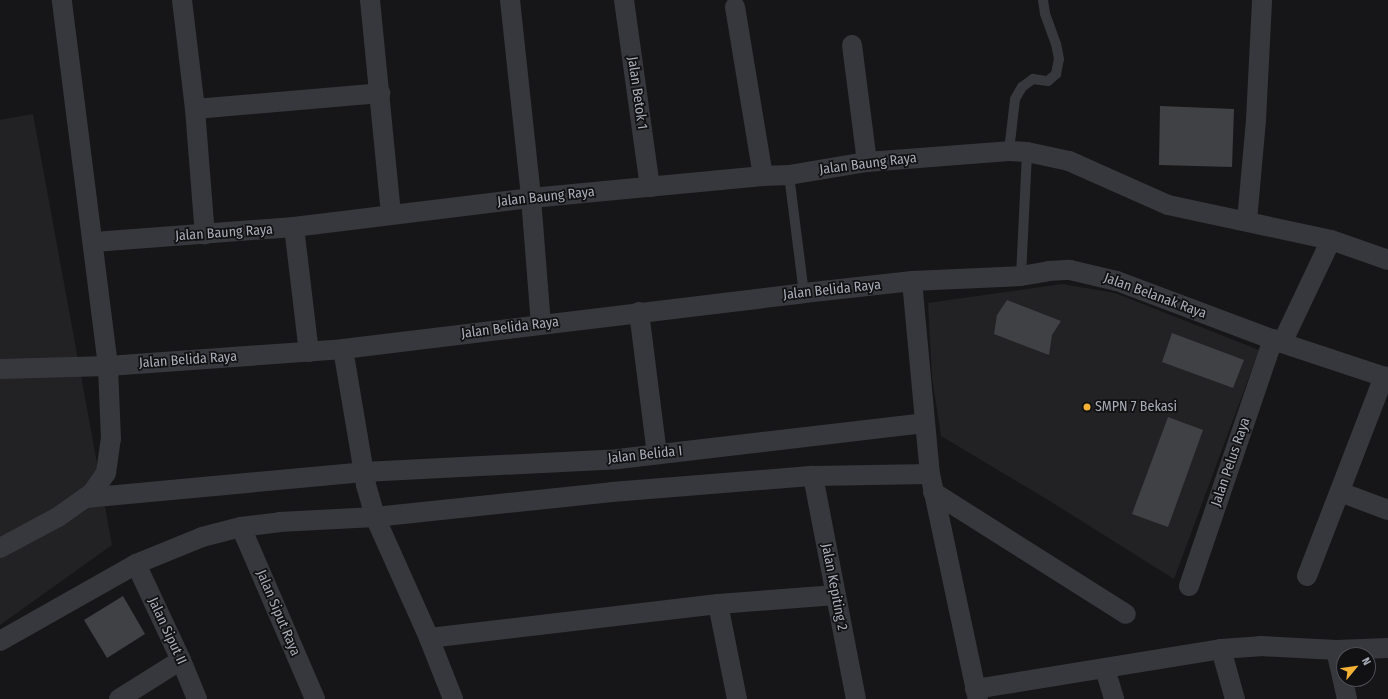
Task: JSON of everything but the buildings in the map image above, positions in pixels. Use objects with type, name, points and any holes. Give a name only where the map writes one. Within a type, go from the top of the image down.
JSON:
[{"type":"street","points":[[0,548],[58,517],[85,498],[99,485],[106,473],[111,439],[108,366],[94,242],[62,0]]},
{"type":"street","points":[[182,0],[195,109],[205,235]]},
{"type":"street","points":[[370,0],[391,214]]},
{"type":"street","points":[[510,0],[531,198],[541,325]]},
{"type":"street","name":"Jalan Betok 1","points":[[624,0],[650,187]]},
{"type":"street","points":[[1247,221],[1256,120],[1262,0]]},
{"type":"street","points":[[734,8],[763,176]]},
{"type":"street","points":[[852,45],[867,162]]},
{"type":"street","points":[[195,109],[380,94]]},
{"type":"street","name":"Jalan Baung Raya","points":[[94,242],[205,235],[294,227],[531,198],[763,176],[789,175],[867,162],[1011,151],[1069,161],[1168,205],[1331,240],[1388,260]]},
{"type":"street","points":[[294,227],[309,352]]},
{"type":"street","name":"Jalan Pelus Raya","points":[[1189,586],[1278,341],[1331,240]]},
{"type":"street","name":"Jalan Belanak Raya","points":[[912,281],[1021,276],[1048,271],[1070,270],[1096,275],[1168,299],[1278,341],[1386,377]]},
{"type":"street","points":[[912,281],[930,478],[976,694],[1105,669],[1221,649],[1260,646],[1336,650]]},
{"type":"street","name":"Jalan Belida Raya","points":[[0,369],[108,366],[343,349],[639,312],[912,281]]},
{"type":"street","points":[[639,312],[657,454]]},
{"type":"street","points":[[343,349],[369,493],[453,699]]},
{"type":"street","points":[[1307,576],[1386,377]]},
{"type":"street","name":"Jalan Belida I","points":[[369,493],[657,454],[925,427]]},
{"type":"street","points":[[85,498],[369,493],[612,492],[812,476],[930,478],[1126,614]]},
{"type":"street","name":"Jalan Kepiting 2","points":[[812,476],[856,699]]},
{"type":"street","points":[[1340,492],[1388,510]]},
{"type":"street","points":[[0,641],[136,564],[195,539],[242,527],[279,522],[369,493]]},
{"type":"street","name":"Jalan Siput Raya","points":[[242,527],[315,699]]},
{"type":"street","name":"Jalan Siput II","points":[[136,564],[181,660],[197,699]]},
{"type":"street","points":[[429,638],[718,604],[836,595]]},
{"type":"street","points":[[718,604],[737,699]]},
{"type":"street","points":[[1376,648],[1388,648]]},
{"type":"street","points":[[1221,649],[1235,699]]},
{"type":"street","points":[[119,699],[181,660]]},
{"type":"street","points":[[1105,669],[1114,699]]},
{"type":"street","points":[[1344,687],[1347,699]]},
{"type":"lane","points":[[1021,276],[1011,151],[1014,99],[1022,87],[1032,79],[1048,80],[1056,74],[1059,59],[1056,44],[1045,13],[1043,0]]},
{"type":"lane","points":[[789,175],[804,293]]},
{"type":"shaded area","points":[[33,114],[112,545],[0,625],[0,120]]},
{"type":"shaded area","name":"SMPN 7 Bekasi","points":[[1062,284],[1115,293],[1259,350],[1174,579],[1053,503],[941,436],[932,377],[928,303]]},
{"type":"place","name":"SMPN 7 Bekasi","points":[[1087,407]]}]
